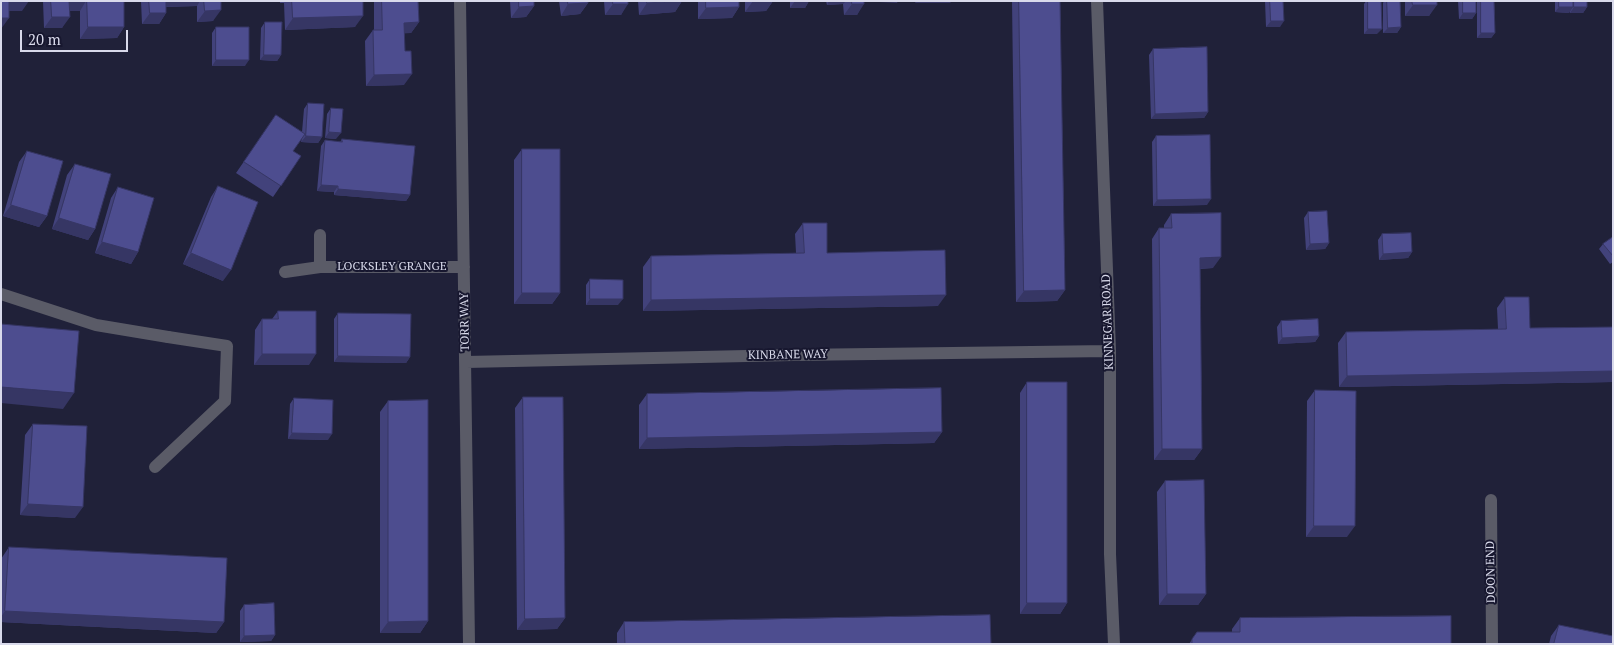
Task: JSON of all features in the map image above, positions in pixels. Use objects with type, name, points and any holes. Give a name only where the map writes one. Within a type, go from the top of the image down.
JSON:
[{"type":"street","name":"TORR WAY","points":[[460,1],[469,644]]},
{"type":"street","name":"KINNEGAR ROAD","points":[[1097,1],[1110,352],[1110,554],[1114,644]]},
{"type":"street","name":"LOCKSLEY GRANGE","points":[[320,235],[320,267]]},
{"type":"street","name":"LOCKSLEY GRANGE","points":[[285,272],[320,267],[464,267]]},
{"type":"street","points":[[1,294],[96,325],[227,346],[225,401],[155,467]]},
{"type":"street","name":"KINBANE WAY","points":[[466,362],[784,355],[1110,352]]},
{"type":"street","name":"DOON END","points":[[1491,500],[1492,644]]},
{"type":"building","points":[[1,1],[9,1],[9,18],[1,18]]},
{"type":"building","points":[[51,1],[69,1],[70,17],[52,17]]},
{"type":"building","points":[[87,1],[124,1],[124,27],[88,27]]},
{"type":"building","points":[[149,1],[166,1],[166,13],[150,13]]},
{"type":"building","points":[[204,1],[221,1],[221,10],[205,11]]},
{"type":"building","points":[[292,1],[363,1],[363,16],[293,18]]},
{"type":"building","points":[[382,1],[418,1],[419,22],[404,23],[405,51],[411,51],[412,74],[374,75],[373,30],[382,30]]},
{"type":"building","points":[[519,1],[534,1],[534,6],[519,7]]},
{"type":"building","points":[[568,1],[588,1],[588,3],[568,4]]},
{"type":"building","points":[[613,1],[628,1],[628,4],[613,4]]},
{"type":"building","points":[[647,1],[682,1],[647,3]]},
{"type":"building","points":[[706,1],[739,1],[739,7],[706,8]]},
{"type":"building","points":[[852,1],[864,1],[864,4],[852,4]]},
{"type":"building","points":[[1019,1],[1060,1],[1065,290],[1024,291]]},
{"type":"building","points":[[1270,1],[1283,1],[1284,21],[1271,21]]},
{"type":"building","points":[[1368,1],[1381,1],[1382,29],[1368,29]]},
{"type":"building","points":[[1387,1],[1400,1],[1401,27],[1388,28]]},
{"type":"building","points":[[1412,1],[1437,1],[1437,5],[1413,5]]},
{"type":"building","points":[[1463,1],[1476,1],[1476,13],[1463,13]]},
{"type":"building","points":[[1481,1],[1494,1],[1495,33],[1481,33]]},
{"type":"building","points":[[1559,1],[1573,1],[1573,7],[1559,7]]},
{"type":"building","points":[[1574,1],[1587,1],[1587,7],[1574,7]]},
{"type":"building","points":[[265,22],[282,22],[281,55],[264,55]]},
{"type":"building","points":[[216,27],[249,27],[249,60],[216,60]]},
{"type":"building","points":[[1207,47],[1208,112],[1155,114],[1153,49]]},
{"type":"building","points":[[308,103],[324,104],[322,137],[306,136]]},
{"type":"building","points":[[331,108],[343,109],[341,133],[329,132]]},
{"type":"building","points":[[276,115],[305,134],[293,151],[301,156],[281,186],[244,162]]},
{"type":"building","points":[[1210,135],[1211,199],[1157,200],[1156,136]]},
{"type":"building","points":[[342,139],[415,146],[410,195],[338,189],[338,186],[321,185],[325,140],[342,142]]},
{"type":"building","points":[[522,149],[560,149],[560,293],[522,293]]},
{"type":"building","points":[[27,151],[63,161],[47,216],[11,205]]},
{"type":"building","points":[[75,164],[111,174],[95,229],[59,218]]},
{"type":"building","points":[[218,186],[258,202],[231,270],[191,253]]},
{"type":"building","points":[[118,187],[154,198],[138,252],[102,242]]},
{"type":"building","points":[[1327,211],[1329,243],[1310,244],[1308,212]]},
{"type":"building","points":[[1221,213],[1221,257],[1200,258],[1202,449],[1162,449],[1159,228],[1172,228],[1171,214]]},
{"type":"building","points":[[803,223],[827,223],[827,253],[945,250],[946,295],[651,300],[651,256],[804,253]]},
{"type":"building","points":[[1411,233],[1412,252],[1383,254],[1382,234]]},
{"type":"building","points":[[1613,237],[1613,256],[1603,244]]},
{"type":"building","points":[[590,279],[623,280],[623,299],[590,299]]},
{"type":"building","points":[[1505,297],[1529,297],[1530,328],[1613,327],[1613,371],[1347,376],[1346,332],[1506,329]]},
{"type":"building","points":[[278,311],[316,311],[316,354],[262,354],[262,319],[278,319]]},
{"type":"building","points":[[338,313],[411,314],[410,357],[338,356]]},
{"type":"building","points":[[1318,319],[1319,336],[1282,338],[1281,321]]},
{"type":"building","points":[[1,324],[79,331],[74,393],[1,387]]},
{"type":"building","points":[[1027,382],[1067,382],[1067,603],[1027,603]]},
{"type":"building","points":[[941,388],[942,432],[647,438],[647,394]]},
{"type":"building","points":[[1315,390],[1356,391],[1355,526],[1314,526]]},
{"type":"building","points":[[523,397],[563,397],[565,618],[525,619]]},
{"type":"building","points":[[294,398],[333,400],[332,434],[292,433]]},
{"type":"building","points":[[428,400],[428,621],[388,622],[388,401]]},
{"type":"building","points":[[33,424],[87,426],[83,507],[28,504]]},
{"type":"building","points":[[1204,480],[1206,594],[1167,594],[1165,481]]},
{"type":"building","points":[[9,547],[227,558],[224,622],[5,611]]},
{"type":"building","points":[[274,603],[275,635],[244,636],[244,605]]},
{"type":"building","points":[[990,615],[991,644],[625,644],[624,622]]},
{"type":"building","points":[[1451,616],[1451,644],[1192,644],[1192,639],[1197,632],[1240,632],[1240,618]]},
{"type":"building","points":[[1559,625],[1613,636],[1613,644],[1554,644]]}]
